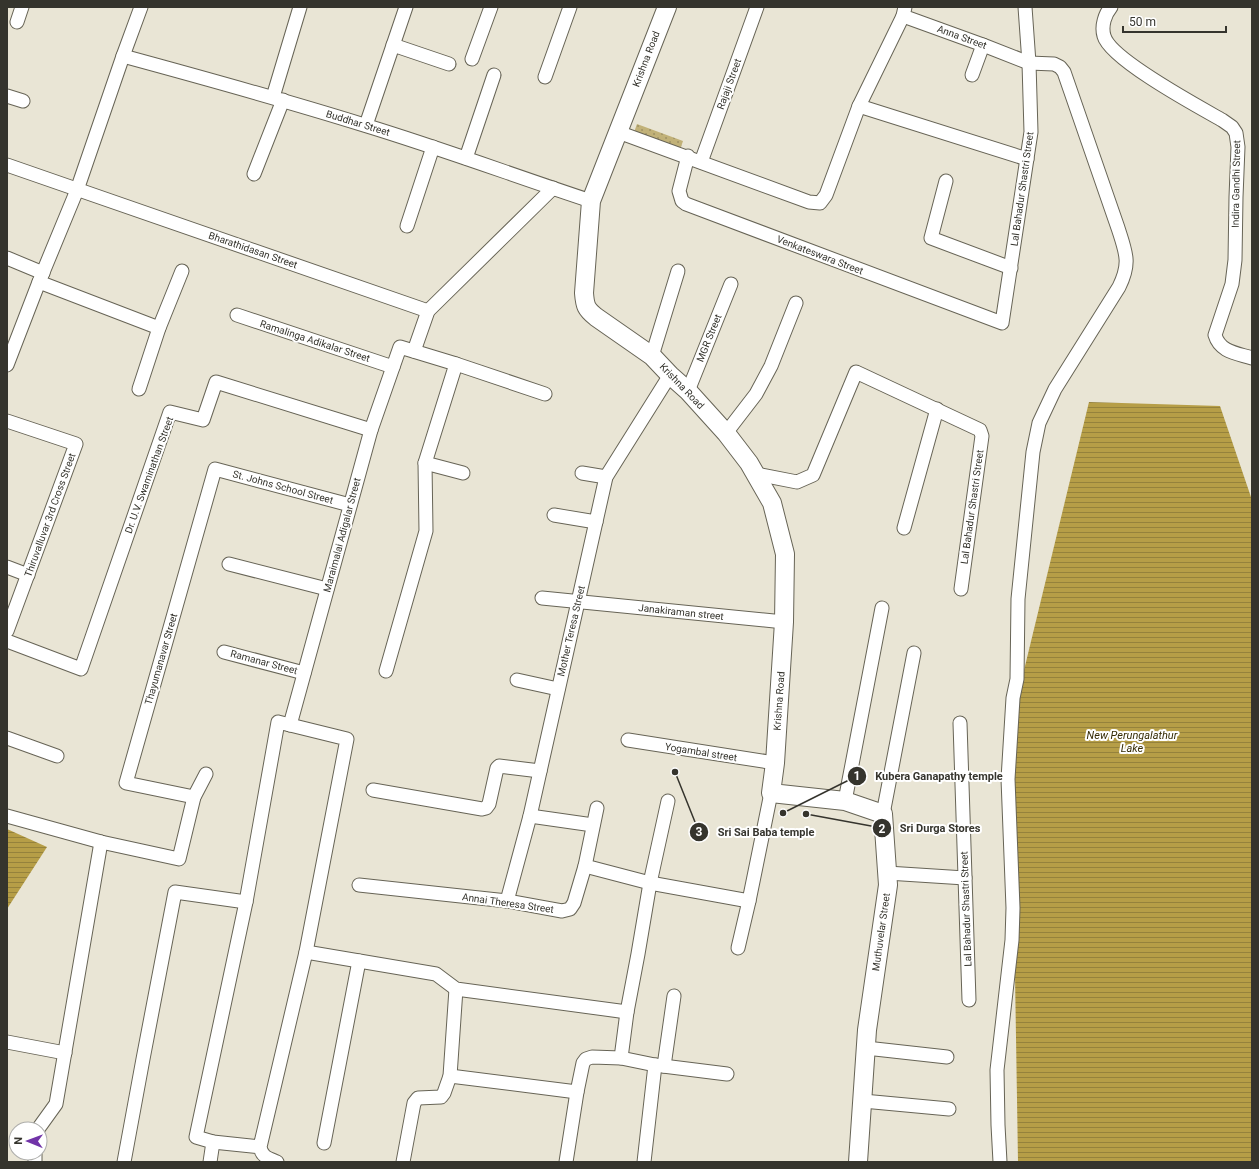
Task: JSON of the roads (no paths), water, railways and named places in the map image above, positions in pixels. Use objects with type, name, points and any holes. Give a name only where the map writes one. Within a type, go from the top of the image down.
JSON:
[{"type":"street","points":[[16,22],[22,7]]},
{"type":"street","points":[[7,365],[77,190],[141,7]]},
{"type":"street","points":[[254,174],[278,98],[300,7]]},
{"type":"street","points":[[366,125],[406,7]]},
{"type":"street","points":[[472,59],[491,7]]},
{"type":"street","points":[[544,77],[570,7]]},
{"type":"street","name":"Krishna Road","points":[[667,7],[591,201],[584,293],[585,303],[588,310],[596,317],[652,356],[688,391],[726,433],[749,463],[772,503],[785,554],[784,622],[775,763],[771,793]]},
{"type":"street","name":"Rajaji Street","points":[[701,162],[757,7]]},
{"type":"street","name":"Lal Bahadur Shastri Street","points":[[1002,323],[1031,132],[1029,63],[1025,7]]},
{"type":"street","name":"Indira Gandhi Street","points":[[1111,7],[1104,18],[1104,36],[1107,43],[1114,51],[1141,72],[1222,120],[1232,127],[1236,133],[1238,147],[1235,260],[1232,284],[1215,335],[1217,341],[1222,347],[1252,358]]},
{"type":"street","points":[[618,132],[688,156],[809,202],[820,203],[826,195],[859,106],[905,9]]},
{"type":"street","name":"Anna Street","points":[[905,9],[1029,63]]},
{"type":"street","points":[[972,75],[983,44]]},
{"type":"street","points":[[393,45],[448,64]]},
{"type":"street","name":"Buddhar Street","points":[[123,56],[278,98],[366,125],[591,201]]},
{"type":"street","points":[[1000,1162],[997,1070],[1012,940],[1013,908],[1008,779],[1013,698],[1017,679],[1018,599],[1033,452],[1039,423],[1055,389],[1119,287],[1126,268],[1124,248],[1064,72],[1060,67],[1054,64],[1029,63]]},
{"type":"street","points":[[466,158],[494,75]]},
{"type":"street","points":[[7,96],[23,102]]},
{"type":"street","points":[[859,106],[1027,160]]},
{"type":"street","points":[[407,226],[433,147]]},
{"type":"street","name":"Venkateswara Street","points":[[688,156],[679,191],[682,201],[686,204],[1002,323]]},
{"type":"street","name":"Bharathidasan Street","points":[[7,166],[428,311]]},
{"type":"street","points":[[946,181],[931,238],[1010,268]]},
{"type":"street","points":[[545,394],[414,351],[428,311],[554,188]]},
{"type":"street","points":[[7,258],[41,278],[159,328]]},
{"type":"street","points":[[139,389],[159,328],[182,271]]},
{"type":"street","points":[[652,356],[678,271]]},
{"type":"street","name":"MGR Street","points":[[688,391],[731,284]]},
{"type":"street","points":[[726,433],[756,394],[771,366],[796,303]]},
{"type":"street","name":"Ramalinga Adikalar Street","points":[[237,315],[393,367]]},
{"type":"street","name":"Maraimalai Adigalar Street","points":[[290,725],[371,430],[400,347],[414,351]]},
{"type":"street","points":[[386,671],[426,531],[425,463],[456,364]]},
{"type":"street","points":[[756,474],[797,482],[813,475],[856,372],[937,409],[904,528]]},
{"type":"street","name":"Mother Teresa Street","points":[[507,901],[530,816],[606,477],[670,375]]},
{"type":"street","name":"Dr. U.V. Swaminathan Street","points":[[7,641],[81,669],[170,412],[203,420],[216,382],[371,430]]},
{"type":"street","name":"Lal Bahadur Shastri Street","points":[[937,409],[982,432],[961,589]]},
{"type":"street","name":"Thiruvalluvar 3rd Cross Street","points":[[7,421],[76,444],[7,631]]},
{"type":"street","points":[[425,463],[463,473]]},
{"type":"street","name":"St. Johns School Street","points":[[215,469],[350,505]]},
{"type":"street","name":"Thayumanavar Street","points":[[194,797],[126,783],[215,469]]},
{"type":"street","points":[[582,472],[606,477]]},
{"type":"street","points":[[554,515],[596,522]]},
{"type":"street","points":[[229,564],[327,588]]},
{"type":"street","points":[[7,567],[28,575]]},
{"type":"street","name":"Janakiraman street","points":[[542,598],[784,622]]},
{"type":"street","points":[[845,801],[882,608]]},
{"type":"street","name":"Ramanar Street","points":[[224,652],[304,673]]},
{"type":"street","points":[[738,948],[771,793],[845,801],[882,814],[914,653]]},
{"type":"street","points":[[517,680],[558,689]]},
{"type":"street","points":[[260,1147],[213,1142],[196,1138],[246,902],[278,722],[347,739],[306,952],[260,1147],[261,1153],[264,1156],[277,1162]]},
{"type":"street","name":"Lal Bahadur Shastri Street","points":[[960,723],[969,1000]]},
{"type":"street","points":[[7,738],[57,756]]},
{"type":"street","name":"Yogambal street","points":[[628,740],[775,763]]},
{"type":"street","points":[[373,790],[482,809],[486,808],[488,804],[497,768],[499,766],[540,771]]},
{"type":"street","points":[[7,816],[101,842],[179,859],[194,797],[206,774]]},
{"type":"street","points":[[621,1058],[627,1012],[650,883],[668,801]]},
{"type":"street","name":"Annai Theresa Street","points":[[359,885],[507,901],[562,911],[570,909],[574,903],[585,866],[597,808]]},
{"type":"street","name":"Muthuvelar Street","points":[[858,1162],[867,1030],[888,886],[882,814]]},
{"type":"street","points":[[530,816],[593,825]]},
{"type":"street","points":[[44,1121],[56,1104],[101,842]]},
{"type":"street","points":[[585,866],[650,883],[749,901]]},
{"type":"street","points":[[887,874],[965,878]]},
{"type":"street","points":[[124,1162],[142,1059],[175,892],[246,902]]},
{"type":"street","points":[[306,952],[436,974],[456,989],[627,1012]]},
{"type":"street","points":[[324,1143],[359,961]]},
{"type":"street","points":[[403,1162],[415,1100],[418,1098],[441,1097],[444,1094],[450,1076],[456,989]]},
{"type":"street","points":[[644,1162],[660,1065],[674,996]]},
{"type":"street","points":[[7,1042],[65,1053]]},
{"type":"street","points":[[866,1048],[947,1057]]},
{"type":"street","points":[[566,1162],[576,1092],[583,1063],[586,1059],[592,1057],[621,1058],[727,1074]]},
{"type":"street","points":[[450,1076],[576,1092]]},
{"type":"street","points":[[862,1101],[949,1109]]},
{"type":"street","points":[[210,1162],[213,1142]]},
{"type":"water","name":"New Perungalathur Lake","points":[[1089,402],[1220,406],[1252,500],[1252,1162],[1018,1162],[1011,724]]},
{"type":"water","points":[[7,829],[47,847],[7,909]]},
{"type":"place","name":"Sri Sai Baba temple","points":[[675,772]]},
{"type":"place","name":"Kubera Ganapathy temple","points":[[783,813]]},
{"type":"place","name":"Sri Durga Stores","points":[[806,814]]}]
